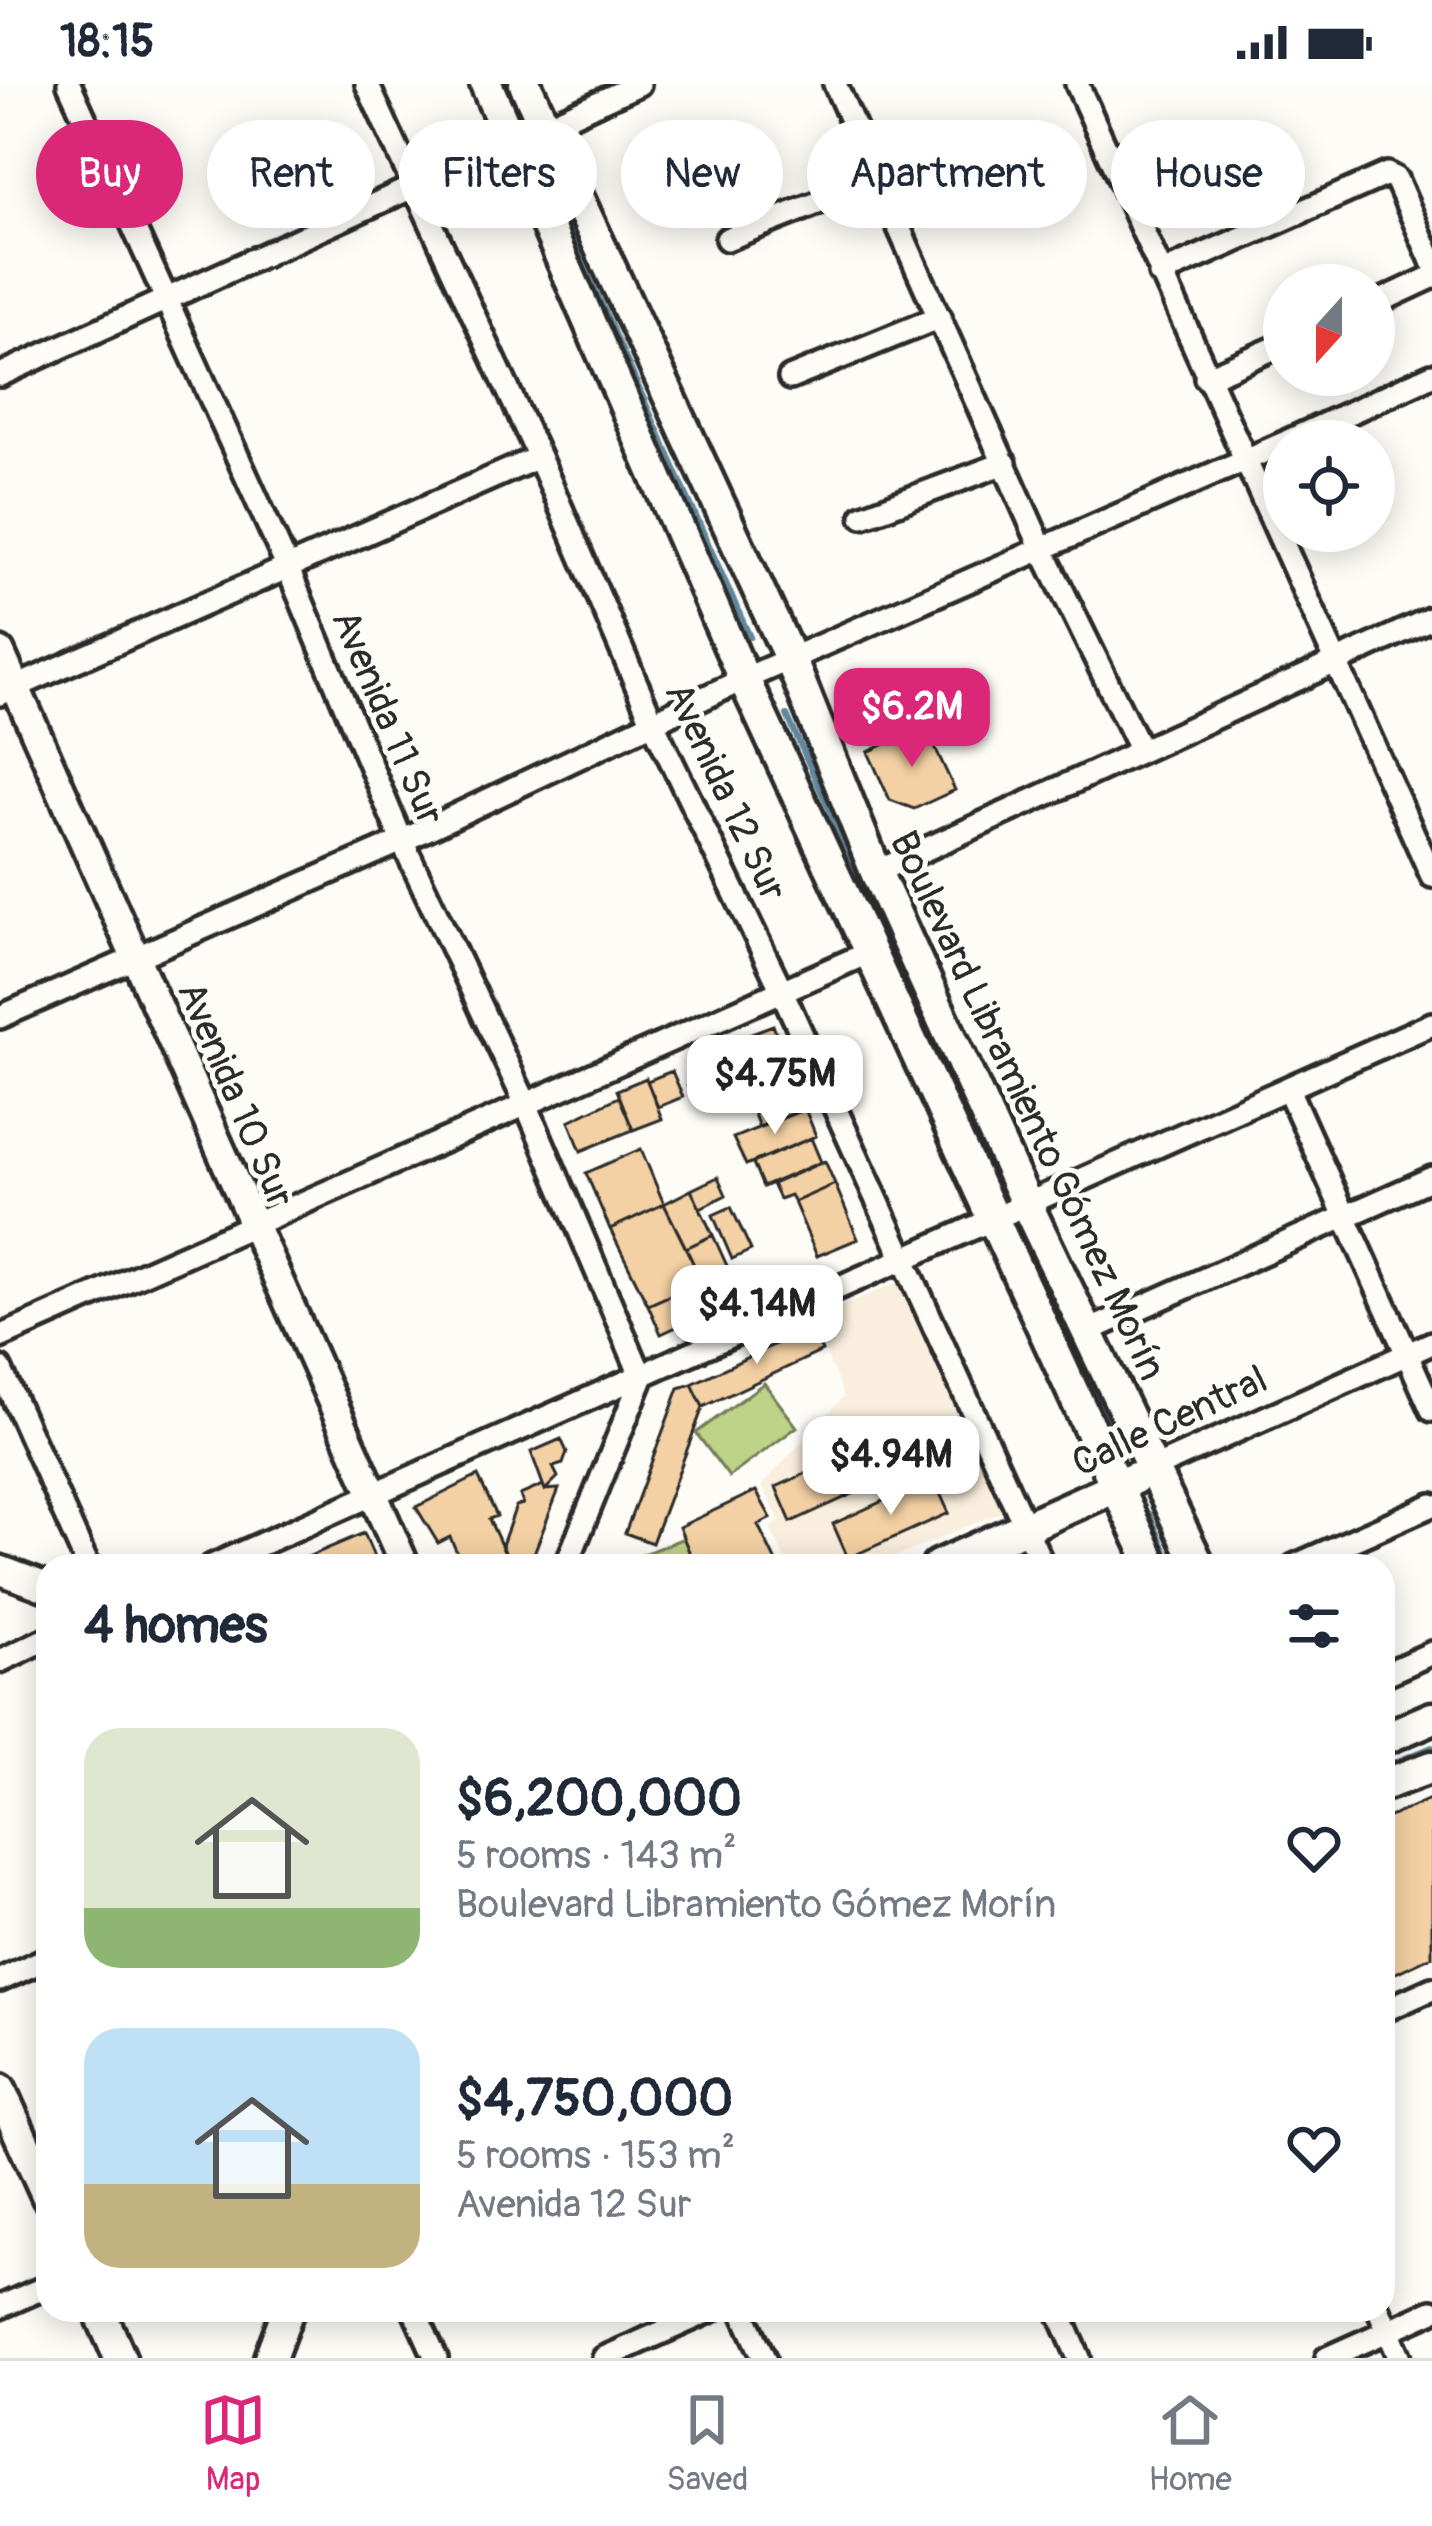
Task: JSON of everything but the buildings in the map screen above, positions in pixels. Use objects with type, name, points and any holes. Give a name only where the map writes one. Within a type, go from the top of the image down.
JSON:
[{"type":"main road","name":"Boulevard Libramiento Gómez Morín","points":[[485,84],[502,120]]},
{"type":"main road","name":"Boulevard Libramiento Gómez Morín","points":[[525,84],[540,120]]},
{"type":"main road","name":"Boulevard Libramiento Gómez Morín","points":[[549,228],[744,679],[990,1222],[1148,1554]]},
{"type":"main road","name":"Boulevard Libramiento Gómez Morín","points":[[590,228],[790,658],[876,872],[1027,1205],[1193,1554]]},
{"type":"main road","name":"Calle Central","points":[[965,1554],[1154,1468]]},
{"type":"main road","points":[[1395,1734],[1432,1718]]},
{"type":"main road","points":[[1395,1781],[1432,1767]]},
{"type":"main road","points":[[0,2090],[36,2170]]},
{"type":"main road","points":[[104,2322],[120,2358]]},
{"type":"main road","points":[[270,2358],[284,2322]]},
{"type":"street","name":"Avenida 11 Sur","points":[[69,84],[286,564],[402,841],[526,1104],[642,1378]]},
{"type":"street","name":"Avenida 12 Sur","points":[[367,84],[399,156]]},
{"type":"street","points":[[559,120],[639,84]]},
{"type":"street","points":[[836,84],[852,120]]},
{"type":"street","points":[[1077,84],[1432,876]]},
{"type":"street","points":[[1160,274],[1382,175],[1396,179],[1431,272],[1395,292]]},
{"type":"street","points":[[0,376],[399,194]]},
{"type":"street","points":[[727,239],[807,207]]},
{"type":"street","name":"Avenida 12 Sur","points":[[432,228],[539,457],[653,723],[782,992],[1037,1554]]},
{"type":"street","points":[[900,228],[1042,549],[1139,747]]},
{"type":"street","points":[[790,378],[940,317]]},
{"type":"street","points":[[1206,378],[1263,353]]},
{"type":"street","points":[[1334,420],[1432,375]]},
{"type":"street","points":[[0,1017],[402,841],[790,658],[1263,453]]},
{"type":"street","points":[[8,691],[286,564],[539,457]]},
{"type":"street","points":[[863,516],[1005,463]]},
{"type":"street","points":[[876,872],[1139,747],[1432,618]]},
{"type":"street","name":"Avenida 10 Sur","points":[[0,652],[8,691],[136,956],[249,1224],[400,1554]]},
{"type":"street","points":[[0,1337],[871,952]]},
{"type":"street","points":[[240,1554],[1432,1024]]},
{"type":"street","points":[[1288,1089],[1432,1410]]},
{"type":"street","points":[[1088,1331],[1432,1178]]},
{"type":"street","name":"Calle Central","points":[[1154,1468],[1432,1343]]},
{"type":"street","points":[[0,1368],[83,1554]]},
{"type":"street","points":[[571,1554],[642,1378]]},
{"type":"street","points":[[1321,1554],[1432,1505]]},
{"type":"street","points":[[0,1570],[36,1584]]},
{"type":"street","points":[[0,1661],[36,1644]]},
{"type":"street","points":[[1395,1670],[1432,1653]]},
{"type":"street","points":[[0,1980],[36,1964]]},
{"type":"street","points":[[1395,2006],[1432,1989]]},
{"type":"street","points":[[0,2307],[36,2291]]},
{"type":"street","points":[[1395,2318],[1432,2311]]},
{"type":"street","points":[[420,2322],[436,2358]]},
{"type":"street","points":[[604,2358],[685,2322]]},
{"type":"street","points":[[748,2322],[764,2358]]},
{"type":"street","points":[[1063,2322],[1079,2358]]},
{"type":"street","points":[[1327,2358],[1380,2322]]},
{"type":"street","points":[[1384,2322],[1400,2358]]},
{"type":"shaded area","points":[[899,1282],[1006,1510],[902,1554],[783,1554],[770,1528],[780,1521],[762,1485],[844,1396],[811,1319]]},
{"type":"green space","points":[[764,1383],[797,1427],[729,1477],[696,1433]]},
{"type":"green space","points":[[684,1538],[690,1554],[644,1554]]},
{"type":"waterway","points":[[505,84],[515,108]]},
{"type":"waterway","points":[[567,228],[750,637]]},
{"type":"waterway","points":[[787,715],[996,1183]]},
{"type":"waterway","points":[[1028,1250],[1120,1450]]},
{"type":"waterway","points":[[1149,1514],[1167,1554]]},
{"type":"waterway","points":[[1395,1762],[1432,1747]]}]
